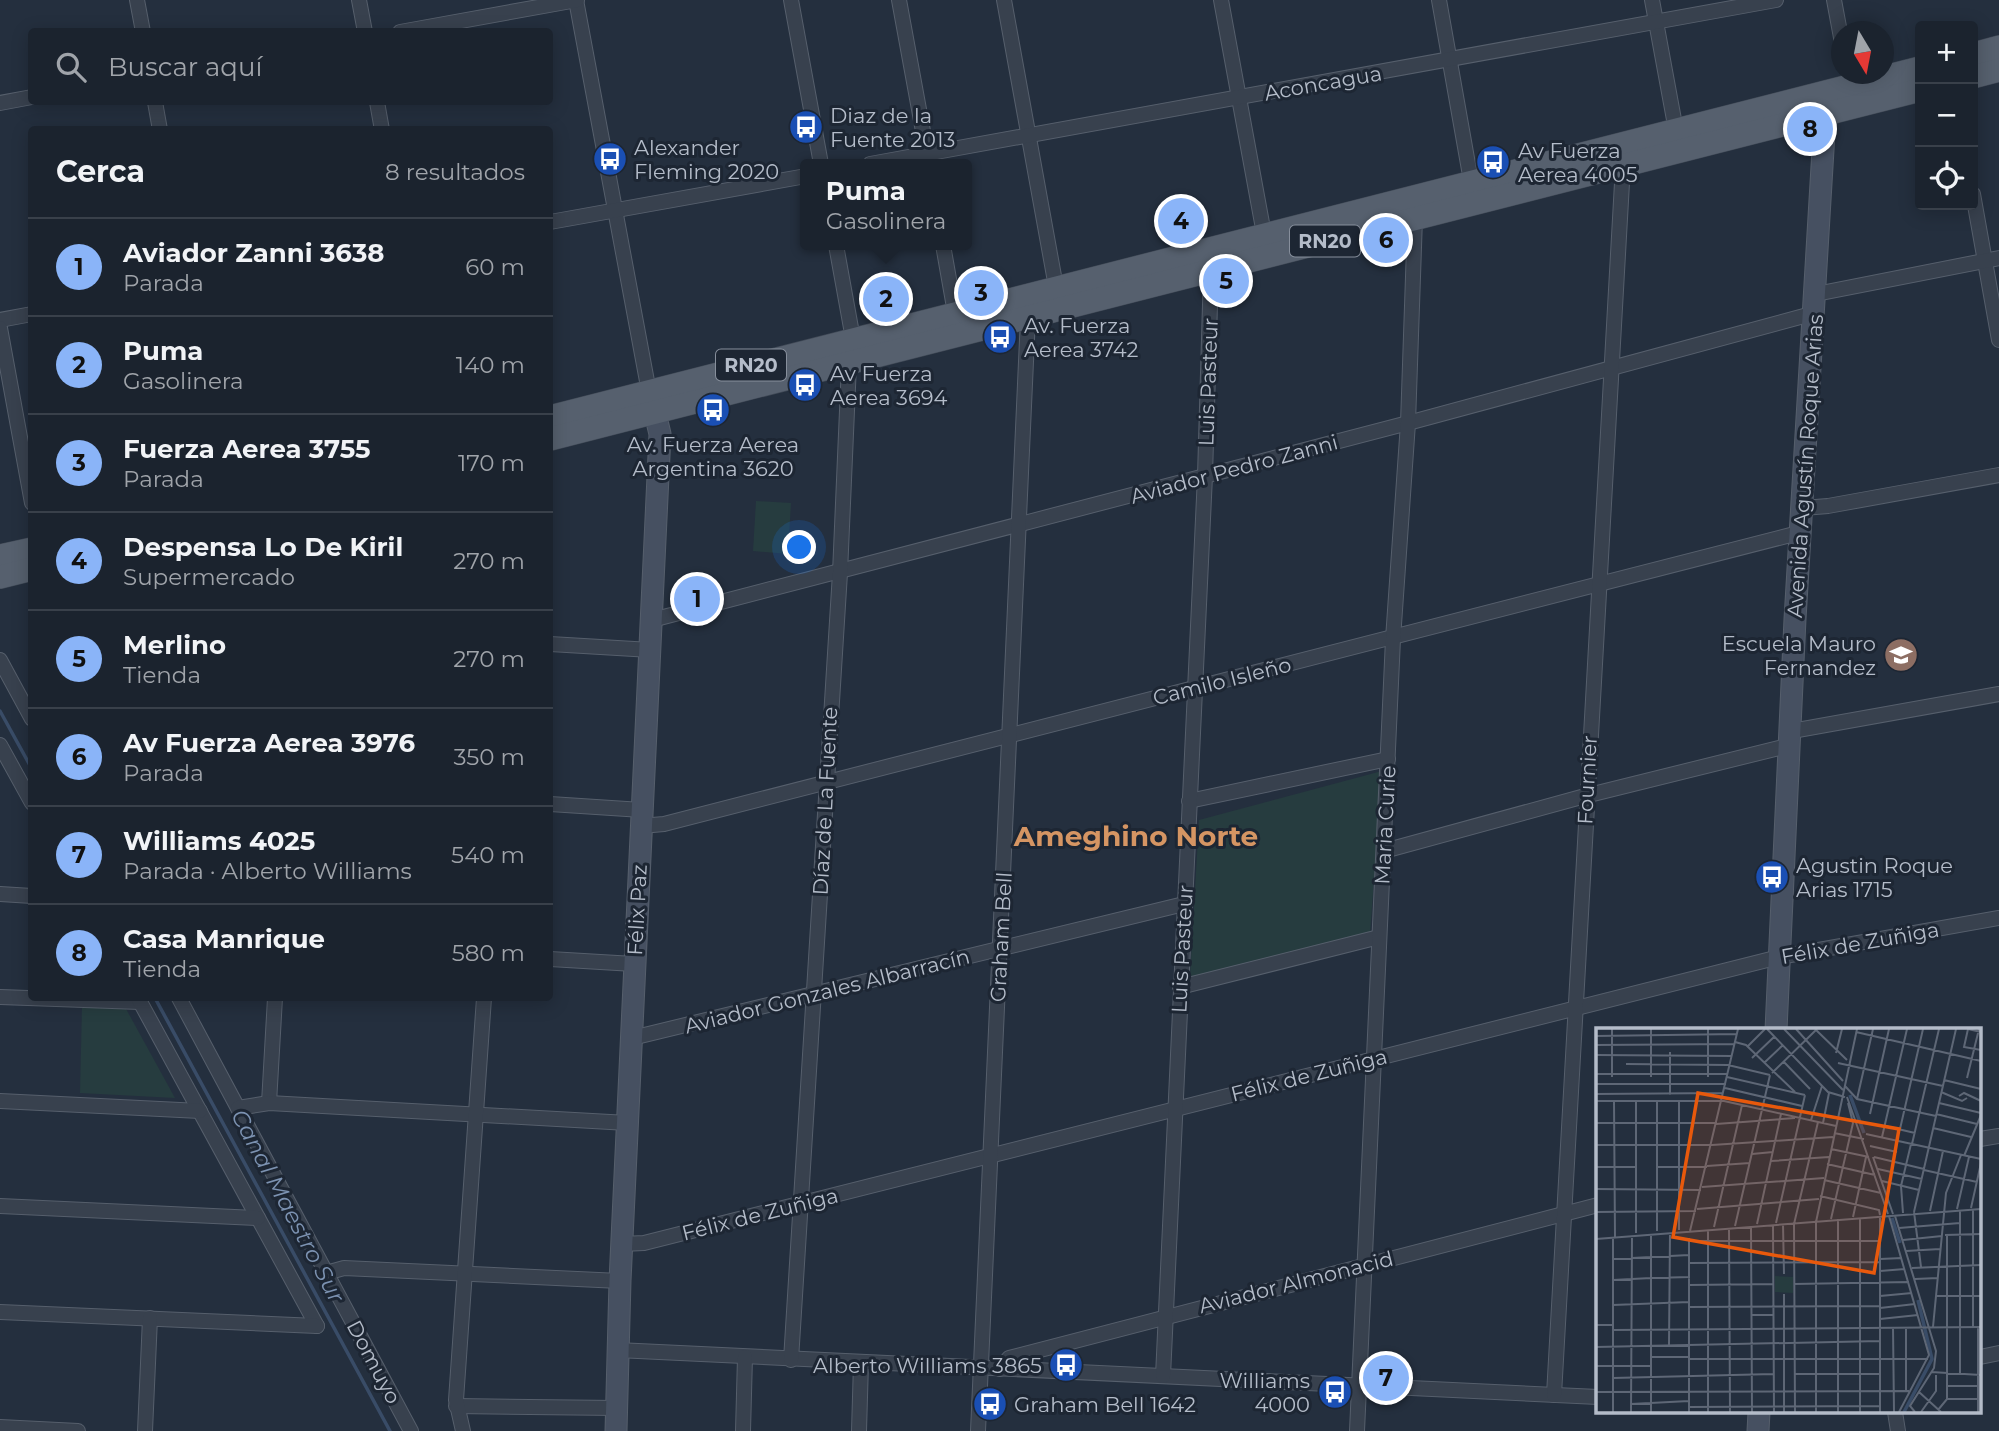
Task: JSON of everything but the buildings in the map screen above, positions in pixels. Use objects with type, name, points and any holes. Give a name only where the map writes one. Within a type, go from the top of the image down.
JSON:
[{"type":"main road","points":[[1978,53],[1999,47]]},
{"type":"main road","name":"RN20","points":[[1894,72],[1915,69]]},
{"type":"main road","points":[[1978,75],[1999,70]]},
{"type":"main road","name":"RN20","points":[[553,417],[653,402],[849,364],[1623,165],[1677,140],[1836,84]]},
{"type":"main road","name":"Avenida Agustín Roque Arias","points":[[1776,1028],[1801,532],[1827,114],[1842,84]]},
{"type":"main road","name":"RN20","points":[[553,438],[653,402],[853,339],[1471,181],[1677,140],[1827,114],[1915,91]]},
{"type":"main road","name":"Félix Paz","points":[[616,1431],[620,1281],[660,434],[653,402]]},
{"type":"main road","points":[[0,556],[28,550]]},
{"type":"main road","points":[[0,576],[28,570]]},
{"type":"street","points":[[137,0],[142,28]]},
{"type":"street","points":[[359,0],[364,28]]},
{"type":"street","points":[[422,28],[577,0],[614,210],[653,402]]},
{"type":"street","points":[[791,0],[820,159]]},
{"type":"street","points":[[899,0],[928,159]]},
{"type":"street","points":[[1004,0],[1056,287]]},
{"type":"street","points":[[1221,0],[1264,234]]},
{"type":"street","points":[[1438,0],[1471,181]]},
{"type":"street","points":[[1652,0],[1677,140]]},
{"type":"street","name":"Aconcagua","points":[[928,159],[1029,136],[1776,0]]},
{"type":"street","points":[[1834,0],[1838,21]]},
{"type":"street","points":[[0,103],[28,98]]},
{"type":"street","points":[[156,105],[159,126]]},
{"type":"street","points":[[378,105],[381,126]]},
{"type":"street","name":"Fournier","points":[[1554,1395],[1623,165]]},
{"type":"street","points":[[553,221],[800,177]]},
{"type":"street","points":[[1978,210],[1992,260],[1999,340]]},
{"type":"street","name":"Maria Curie","points":[[1357,1431],[1393,639],[1408,423],[1415,218]]},
{"type":"street","name":"Díaz de La Fuente","points":[[791,1360],[840,573],[849,364],[853,339],[837,250]]},
{"type":"street","points":[[944,250],[956,313]]},
{"type":"street","name":"Aviador Pedro Zanni","points":[[652,620],[1408,423],[1612,367],[1815,304],[1992,260]]},
{"type":"street","name":"Luis Pasteur","points":[[1163,1376],[1205,476],[1211,270]]},
{"type":"street","points":[[0,320],[28,315]]},
{"type":"street","name":"Graham Bell","points":[[978,1431],[1028,317]]},
{"type":"street","points":[[0,328],[28,481]]},
{"type":"street","points":[[1803,508],[1828,506],[1999,475]]},
{"type":"street","name":"Camilo Isleño","points":[[553,804],[664,824],[1010,737],[1195,687],[1393,639],[1801,532]]},
{"type":"street","points":[[553,645],[651,650]]},
{"type":"street","points":[[0,660],[28,712]]},
{"type":"street","points":[[1384,851],[1791,738],[1999,694]]},
{"type":"street","points":[[0,745],[28,796]]},
{"type":"street","points":[[1189,801],[1388,759]]},
{"type":"street","points":[[0,894],[28,896]]},
{"type":"street","name":"Aviador Gonzales Albarracín","points":[[632,1038],[1184,904]]},
{"type":"street","name":"Félix de Zuñiga","points":[[622,1244],[644,1243],[991,1157],[1575,1006],[1779,957],[1999,918]]},
{"type":"street","points":[[1181,987],[1380,937]]},
{"type":"street","points":[[553,959],[634,964]]},
{"type":"street","points":[[0,997],[28,998]]},
{"type":"street","name":"Domuyo","points":[[140,1001],[317,1326],[150,1318]]},
{"type":"street","name":"Domuyo","points":[[181,1001],[411,1431]]},
{"type":"street","points":[[269,1104],[275,1001]]},
{"type":"street","points":[[463,1431],[456,1406],[484,1001]]},
{"type":"street","points":[[0,1101],[200,1111]]},
{"type":"street","points":[[238,1108],[269,1104],[628,1124]]},
{"type":"street","name":"Aviador Almonacid","points":[[1000,1369],[1009,1358],[1596,1205]]},
{"type":"street","points":[[0,1206],[258,1218]]},
{"type":"street","points":[[326,1273],[344,1268],[620,1281]]},
{"type":"street","points":[[0,1311],[150,1318],[145,1431]]},
{"type":"street","points":[[617,1350],[1596,1397]]},
{"type":"street","points":[[743,1431],[745,1357]]},
{"type":"street","points":[[859,1431],[861,1363]]},
{"type":"street","points":[[456,1406],[616,1408]]},
{"type":"street","points":[[0,1427],[78,1431]]},
{"type":"green space","points":[[756,501],[791,503],[788,554],[753,551]]},
{"type":"green space","points":[[1382,771],[1370,934],[1190,977],[1199,820]]},
{"type":"green space","points":[[82,1005],[125,1007],[175,1098],[80,1093]]},
{"type":"waterway","name":"Canal Maestro Sur","points":[[0,711],[28,762]]},
{"type":"waterway","name":"Canal Maestro Sur","points":[[157,1001],[390,1431]]},
{"type":"place","name":"Diaz de la Fuente 2013","points":[[806,127]]},
{"type":"place","name":"Casa Manrique","points":[[1810,129]]},
{"type":"place","name":"Alexander Fleming 2020","points":[[610,159]]},
{"type":"place","name":"Av Fuerza Aerea 4005","points":[[1493,162]]},
{"type":"place","name":"Despensa Lo De Kiril","points":[[1181,221]]},
{"type":"place","name":"Av Fuerza Aerea 3976","points":[[1386,240]]},
{"type":"place","name":"Merlino","points":[[1226,281]]},
{"type":"place","name":"Fuerza Aerea 3755","points":[[981,293]]},
{"type":"place","name":"Puma","points":[[886,299]]},
{"type":"place","name":"Av. Fuerza Aerea 3742","points":[[1000,337]]},
{"type":"place","name":"Av Fuerza Aerea 3694","points":[[805,385]]},
{"type":"place","name":"Av. Fuerza Aerea Argentina 3620","points":[[713,410]]},
{"type":"place","name":"Aviador Zanni 3638","points":[[697,599]]},
{"type":"place","name":"Escuela Mauro Fernandez","points":[[1901,655]]},
{"type":"place","name":"Agustin Roque Arias 1715","points":[[1772,877]]},
{"type":"place","name":"Alberto Williams 3865","points":[[1066,1365]]},
{"type":"place","name":"Williams 4025","points":[[1386,1378]]},
{"type":"place","name":"Williams 4000","points":[[1335,1392]]},
{"type":"place","name":"Graham Bell 1642","points":[[990,1404]]},
{"type":"district","name":"Ameghino Norte","points":[[1136,836]]}]
